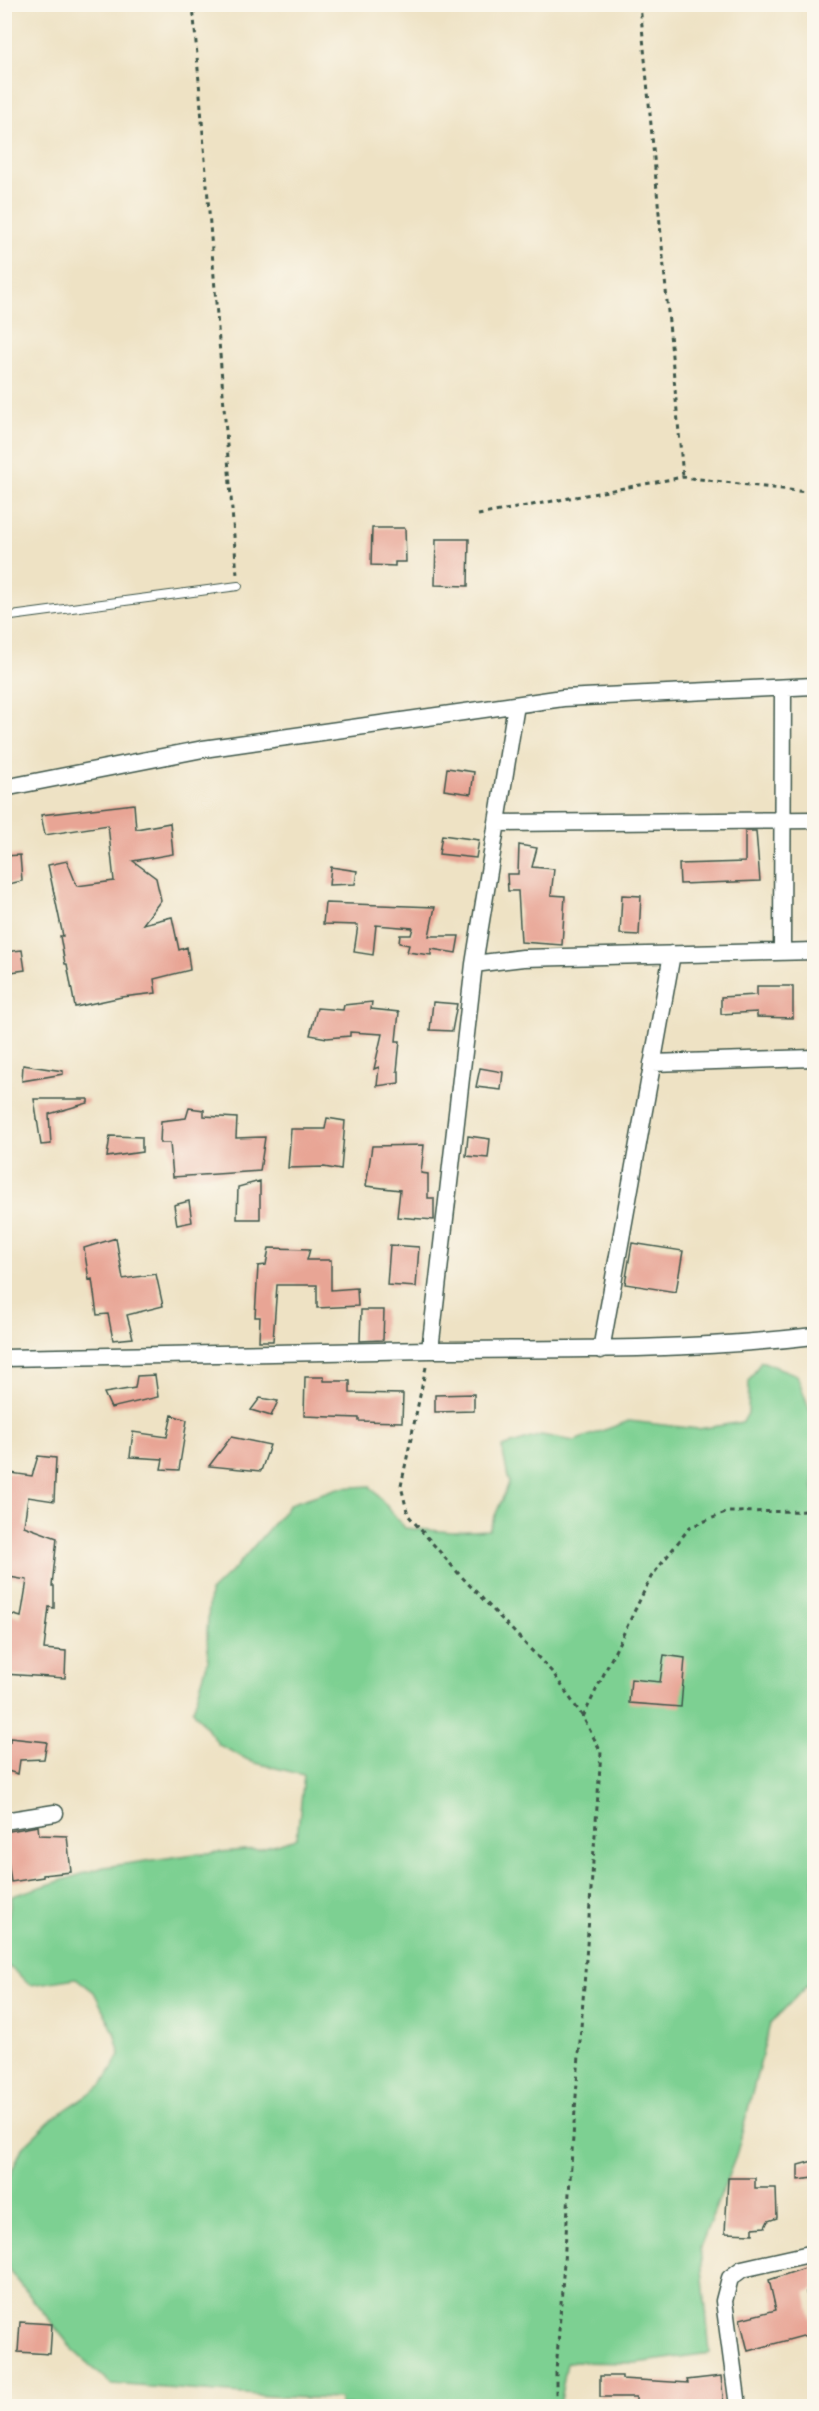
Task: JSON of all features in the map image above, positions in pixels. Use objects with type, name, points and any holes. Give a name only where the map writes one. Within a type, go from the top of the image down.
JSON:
[{"type":"street","points":[[4,788],[202,748],[563,698],[814,686]]},
{"type":"street","points":[[782,951],[783,688]]},
{"type":"street","points":[[430,1350],[474,964],[516,705]]},
{"type":"street","points":[[497,824],[814,820]]},
{"type":"street","points":[[474,964],[523,957],[814,951]]},
{"type":"street","points":[[601,1350],[672,954]]},
{"type":"street","points":[[652,1063],[814,1058]]},
{"type":"street","points":[[4,1358],[430,1350],[601,1350],[784,1340],[814,1336]]},
{"type":"street","points":[[4,1821],[55,1813]]},
{"type":"street","points":[[738,2406],[724,2301],[730,2278],[742,2268],[814,2253]]},
{"type":"lane","points":[[4,617],[238,586]]},
{"type":"path","points":[[193,4],[238,586]]},
{"type":"path","points":[[640,4],[683,477]]},
{"type":"path","points":[[478,515],[683,477],[814,493]]},
{"type":"path","points":[[430,1350],[401,1486],[408,1515],[459,1574],[553,1673],[583,1717],[601,1752],[556,2372],[556,2406]]},
{"type":"path","points":[[583,1717],[651,1577],[690,1527],[728,1512],[814,1511]]},
{"type":"green space","points":[[761,1361],[797,1375],[814,1422],[814,1978],[770,2024],[736,2156],[700,2247],[710,2353],[636,2363],[567,2362],[559,2406],[340,2406],[340,2399],[111,2384],[75,2352],[10,2271],[5,2258],[5,2187],[22,2148],[52,2119],[102,2085],[120,2055],[114,2032],[94,1992],[76,1978],[31,1985],[7,1965],[5,1933],[12,1896],[104,1867],[195,1854],[258,1849],[297,1838],[304,1775],[252,1762],[219,1745],[193,1710],[208,1661],[207,1632],[210,1592],[235,1568],[290,1504],[338,1488],[370,1486],[405,1528],[452,1532],[489,1530],[509,1483],[502,1447],[541,1435],[574,1441],[629,1421],[698,1429],[743,1422],[748,1413],[749,1381]]},
{"type":"building","points":[[372,528],[405,528],[406,562],[395,562],[395,566],[371,565]]},
{"type":"building","points":[[436,539],[469,539],[468,586],[435,585]]},
{"type":"building","points":[[447,768],[474,772],[471,794],[444,790]]},
{"type":"building","points":[[134,804],[136,829],[170,823],[173,854],[133,861],[156,878],[161,900],[143,924],[172,917],[179,950],[187,947],[190,970],[154,979],[156,993],[122,997],[75,1007],[48,865],[67,861],[77,886],[114,881],[108,825],[45,835],[41,815]]},
{"type":"building","points":[[745,831],[756,831],[760,881],[680,884],[679,864],[745,862]]},
{"type":"building","points":[[442,835],[479,840],[476,858],[439,854]]},
{"type":"building","points":[[519,845],[537,848],[532,867],[554,869],[551,895],[565,896],[562,945],[521,942],[518,891],[508,891],[507,874],[518,874]]},
{"type":"building","points":[[20,855],[22,881],[4,885],[4,856]]},
{"type":"building","points":[[331,867],[357,871],[355,884],[329,885]]},
{"type":"building","points":[[622,895],[641,896],[639,935],[620,934]]},
{"type":"building","points":[[325,903],[435,907],[429,936],[459,936],[456,953],[431,949],[431,955],[407,952],[409,945],[399,943],[400,935],[411,935],[413,928],[376,925],[373,955],[354,952],[358,925],[323,924]]},
{"type":"building","points":[[22,950],[25,970],[4,973],[4,952]]},
{"type":"building","points":[[757,986],[793,986],[793,1018],[757,1017],[757,1012],[721,1014],[721,997],[757,995]]},
{"type":"building","points":[[372,1002],[371,1009],[399,1012],[396,1041],[400,1041],[397,1071],[399,1071],[399,1083],[377,1086],[379,1067],[374,1069],[382,1034],[350,1032],[350,1036],[327,1038],[310,1035],[317,1008],[343,1010],[344,1005]]},
{"type":"building","points":[[433,1002],[457,1004],[452,1031],[430,1030]]},
{"type":"building","points":[[23,1065],[63,1071],[63,1074],[22,1081]]},
{"type":"building","points":[[480,1068],[503,1072],[501,1090],[476,1087]]},
{"type":"building","points":[[34,1099],[88,1099],[88,1103],[49,1114],[51,1144],[41,1145]]},
{"type":"building","points":[[189,1108],[204,1110],[204,1116],[237,1118],[236,1138],[265,1137],[260,1171],[173,1177],[170,1143],[160,1143],[161,1121],[186,1118]]},
{"type":"building","points":[[327,1118],[345,1121],[341,1170],[324,1167],[288,1168],[291,1129],[325,1129]]},
{"type":"building","points":[[110,1136],[142,1137],[142,1152],[107,1157]]},
{"type":"building","points":[[468,1136],[490,1139],[488,1158],[466,1156]]},
{"type":"building","points":[[424,1145],[421,1173],[428,1174],[428,1198],[434,1198],[434,1220],[397,1217],[400,1190],[366,1186],[372,1146]]},
{"type":"building","points":[[260,1181],[260,1219],[237,1219],[238,1187]]},
{"type":"building","points":[[189,1201],[192,1222],[177,1225],[174,1205]]},
{"type":"building","points":[[116,1238],[123,1279],[156,1274],[163,1306],[127,1315],[133,1338],[113,1340],[108,1314],[97,1315],[92,1279],[89,1280],[84,1248]]},
{"type":"building","points":[[632,1243],[683,1251],[676,1292],[625,1284]]},
{"type":"building","points":[[390,1245],[419,1247],[416,1287],[387,1285]]},
{"type":"building","points":[[269,1248],[310,1249],[307,1260],[331,1260],[331,1290],[357,1288],[358,1306],[317,1308],[317,1285],[277,1285],[273,1341],[259,1341],[260,1317],[255,1317],[258,1266],[266,1265]]},
{"type":"building","points":[[361,1310],[384,1310],[383,1340],[360,1341]]},
{"type":"building","points":[[155,1375],[158,1397],[111,1408],[104,1393],[135,1388],[137,1376]]},
{"type":"building","points":[[305,1377],[324,1377],[324,1381],[350,1381],[350,1393],[403,1394],[402,1422],[304,1416]]},
{"type":"building","points":[[474,1394],[474,1411],[435,1412],[435,1395]]},
{"type":"building","points":[[260,1398],[278,1401],[271,1416],[251,1410]]},
{"type":"building","points":[[172,1415],[187,1420],[179,1470],[161,1469],[163,1459],[130,1457],[133,1432],[167,1437]]},
{"type":"building","points":[[231,1437],[270,1445],[261,1471],[209,1466]]},
{"type":"building","points":[[38,1456],[56,1458],[54,1501],[28,1497],[24,1526],[57,1538],[52,1586],[54,1586],[54,1608],[49,1607],[44,1649],[66,1651],[65,1678],[4,1674],[4,1612],[21,1617],[27,1580],[4,1576],[4,1472],[32,1476]]},
{"type":"building","points":[[664,1655],[685,1658],[681,1707],[629,1703],[631,1679],[660,1682]]},
{"type":"building","points":[[10,1738],[47,1742],[44,1759],[20,1760],[18,1774],[4,1770],[4,1741],[10,1742]]},
{"type":"building","points":[[38,1826],[39,1835],[67,1836],[71,1872],[11,1882],[4,1832]]},
{"type":"building","points":[[813,2161],[814,2178],[798,2180],[798,2165]]},
{"type":"building","points":[[728,2178],[755,2178],[755,2188],[776,2188],[777,2218],[768,2221],[765,2227],[753,2228],[753,2234],[725,2233]]},
{"type":"building","points":[[814,2265],[814,2289],[806,2292],[814,2333],[748,2351],[740,2319],[776,2310],[769,2280]]},
{"type":"building","points":[[20,2322],[52,2324],[50,2354],[18,2352]]},
{"type":"building","points":[[600,2376],[688,2383],[687,2380],[721,2376],[724,2406],[636,2406],[636,2397],[600,2397]]}]
